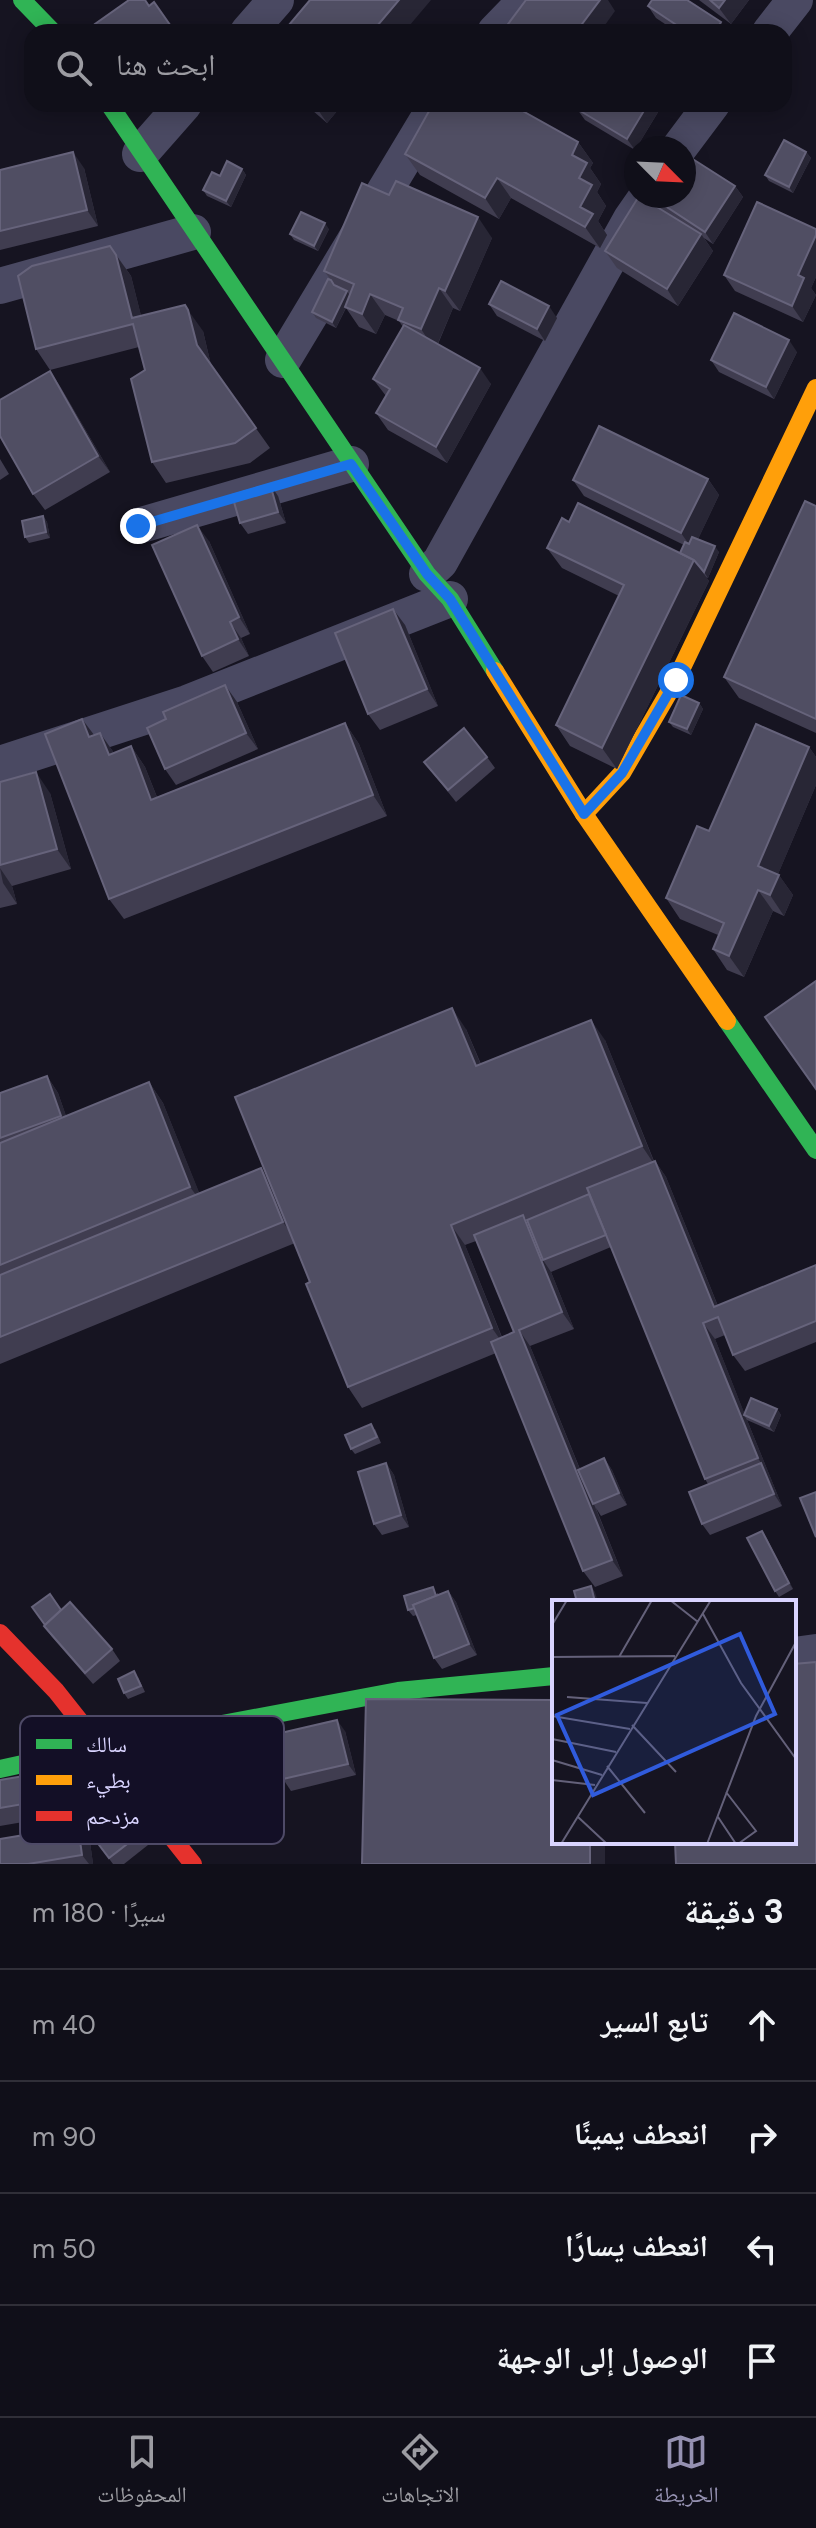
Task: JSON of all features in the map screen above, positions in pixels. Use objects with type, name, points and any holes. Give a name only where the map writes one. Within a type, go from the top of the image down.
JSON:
[{"type":"main road","points":[[22,0],[45,24]]},
{"type":"main road","points":[[114,112],[351,464],[438,586],[584,814],[816,1150]]},
{"type":"main road","points":[[584,814],[622,773],[676,680],[816,388]]},
{"type":"main road","points":[[0,1633],[76,1716]]},
{"type":"main road","points":[[265,1716],[398,1691],[552,1676]]},
{"type":"main road","points":[[0,1769],[20,1765]]},
{"type":"main road","points":[[177,1844],[193,1864]]},
{"type":"street","points":[[255,24],[276,0]]},
{"type":"street","points":[[503,24],[526,0]]},
{"type":"street","points":[[776,24],[795,0]]},
{"type":"street","points":[[140,154],[177,112]]},
{"type":"street","points":[[283,360],[432,112]]},
{"type":"street","points":[[688,136],[706,112]]},
{"type":"street","points":[[0,764],[187,703],[438,586],[440,562],[639,208]]},
{"type":"street","points":[[0,286],[193,232]]},
{"type":"street","points":[[138,526],[351,464]]},
{"type":"street","points":[[796,1655],[816,1652]]},
{"type":"building","points":[[129,0],[145,0],[149,6],[154,2],[169,24],[95,24]]},
{"type":"building","points":[[310,0],[399,0],[379,24],[290,24]]},
{"type":"building","points":[[526,0],[600,0],[582,24],[508,24]]},
{"type":"building","points":[[652,0],[687,0],[721,22],[675,24],[648,6]]},
{"type":"building","points":[[710,0],[725,0],[719,8]]},
{"type":"building","points":[[429,112],[524,112],[578,142],[572,155],[587,163],[579,178],[592,185],[580,207],[593,214],[585,227],[497,178],[485,198],[405,154]]},
{"type":"building","points":[[582,112],[643,112],[629,136],[624,137]]},
{"type":"building","points":[[784,140],[806,152],[789,187],[765,175]]},
{"type":"building","points":[[73,152],[87,210],[0,231],[0,170]]},
{"type":"building","points":[[227,161],[242,169],[226,201],[203,190],[212,172],[220,176]]},
{"type":"building","points":[[696,161],[735,186],[705,232],[668,208],[696,208]]},
{"type":"building","points":[[396,181],[478,217],[445,291],[439,288],[421,329],[398,320],[403,308],[370,294],[362,314],[345,307],[354,284],[324,271],[362,183],[389,195]]},
{"type":"building","points":[[757,202],[816,229],[798,275],[804,278],[792,306],[724,275]]},
{"type":"building","points":[[632,208],[659,208],[701,234],[667,289],[605,251]]},
{"type":"building","points":[[301,212],[325,223],[314,246],[290,234]]},
{"type":"building","points":[[110,246],[116,255],[132,318],[185,305],[197,345],[256,428],[235,443],[152,462],[131,379],[145,370],[133,324],[36,349],[18,276],[32,266]]},
{"type":"building","points":[[328,279],[347,291],[332,322],[312,312]]},
{"type":"building","points":[[501,281],[549,306],[537,329],[489,304]]},
{"type":"building","points":[[734,313],[789,340],[766,387],[711,360]]},
{"type":"building","points":[[404,325],[480,368],[436,447],[376,413],[390,389],[373,379]]},
{"type":"building","points":[[50,371],[98,456],[33,494],[0,436],[0,400]]},
{"type":"building","points":[[599,426],[708,479],[681,533],[573,480]]},
{"type":"building","points":[[270,484],[278,512],[240,523],[232,495]]},
{"type":"building","points":[[805,501],[816,506],[816,719],[724,677]]},
{"type":"building","points":[[578,503],[694,560],[602,748],[556,725],[624,585],[547,548],[562,518],[569,522]]},
{"type":"building","points":[[43,516],[46,532],[25,537],[22,521]]},
{"type":"building","points":[[197,525],[239,617],[230,622],[238,639],[202,656],[152,545]]},
{"type":"building","points":[[692,537],[715,546],[704,572],[694,560],[680,553],[685,542],[689,544]]},
{"type":"building","points":[[393,609],[427,689],[368,714],[335,633]]},
{"type":"building","points":[[225,685],[246,733],[165,769],[147,728],[166,719],[163,712]]},
{"type":"building","points":[[681,695],[699,703],[687,729],[669,722]]},
{"type":"building","points":[[82,719],[89,737],[100,733],[109,755],[131,746],[151,800],[345,723],[373,795],[109,899],[45,734]]},
{"type":"building","points":[[756,724],[809,747],[758,866],[779,875],[770,895],[758,890],[729,956],[713,949],[724,923],[666,898],[697,826],[709,831]]},
{"type":"building","points":[[464,728],[487,757],[448,790],[424,762]]},
{"type":"building","points":[[36,772],[57,849],[0,865],[0,782]]},
{"type":"building","points":[[816,981],[816,1089],[765,1017]]},
{"type":"building","points":[[452,1008],[476,1066],[591,1020],[642,1146],[451,1225],[492,1328],[348,1387],[306,1284],[310,1282],[235,1097]]},
{"type":"building","points":[[47,1076],[61,1116],[0,1138],[0,1093]]},
{"type":"building","points":[[149,1082],[190,1187],[0,1265],[0,1143]]},
{"type":"building","points":[[655,1161],[714,1307],[816,1265],[816,1321],[733,1355],[718,1317],[703,1323],[758,1458],[705,1479],[587,1188]]},
{"type":"building","points":[[261,1168],[283,1222],[0,1337],[0,1275]]},
{"type":"building","points":[[589,1194],[606,1235],[543,1260],[527,1220]]},
{"type":"building","points":[[523,1215],[562,1312],[519,1330],[612,1560],[583,1571],[491,1342],[514,1332],[474,1235]]},
{"type":"building","points":[[751,1398],[777,1409],[769,1426],[744,1415]]},
{"type":"building","points":[[371,1424],[377,1437],[351,1449],[345,1435]]},
{"type":"building","points":[[604,1458],[619,1493],[593,1504],[578,1470]]},
{"type":"building","points":[[386,1463],[401,1515],[374,1524],[358,1472]]},
{"type":"building","points":[[761,1463],[774,1494],[702,1524],[689,1492]]},
{"type":"building","points":[[816,1492],[816,1537],[800,1498]]},
{"type":"building","points":[[762,1531],[789,1583],[775,1591],[747,1538]]},
{"type":"building","points":[[591,1586],[594,1600],[576,1600],[574,1591]]},
{"type":"building","points":[[433,1587],[436,1596],[408,1610],[404,1596]]},
{"type":"building","points":[[448,1591],[469,1644],[434,1658],[413,1605]]},
{"type":"building","points":[[50,1594],[61,1610],[45,1625],[32,1607]]},
{"type":"building","points":[[70,1602],[112,1649],[85,1673],[44,1626]]},
{"type":"building","points":[[816,1662],[816,1864],[676,1864],[675,1844],[796,1844],[796,1664]]},
{"type":"building","points":[[134,1671],[141,1686],[124,1693],[118,1679]]},
{"type":"building","points":[[366,1699],[552,1700],[552,1844],[590,1844],[590,1864],[362,1864]]},
{"type":"building","points":[[337,1720],[348,1764],[284,1779],[284,1732]]},
{"type":"building","points":[[20,1777],[20,1805],[0,1808],[0,1780]]},
{"type":"building","points":[[20,1836],[20,1844],[80,1844],[82,1855],[28,1864],[0,1864],[0,1839]]},
{"type":"building","points":[[98,1844],[127,1844],[109,1858]]},
{"type":"traffic: fast","points":[[22,0],[45,24]]},
{"type":"traffic: fast","points":[[114,112],[427,574],[450,599],[495,671]]},
{"type":"traffic: fast","points":[[727,1021],[816,1150]]},
{"type":"traffic: fast","points":[[265,1716],[398,1691],[552,1676]]},
{"type":"traffic: fast","points":[[0,1769],[20,1765]]},
{"type":"traffic: slow","points":[[584,814],[622,773],[676,680],[816,388]]},
{"type":"traffic: slow","points":[[495,671],[584,814],[727,1021]]},
{"type":"traffic: jam","points":[[0,1633],[76,1716]]},
{"type":"traffic: jam","points":[[177,1844],[193,1864]]},
{"type":"route","points":[[138,526],[351,464],[427,574],[450,599],[584,814],[622,773],[676,680]]}]
